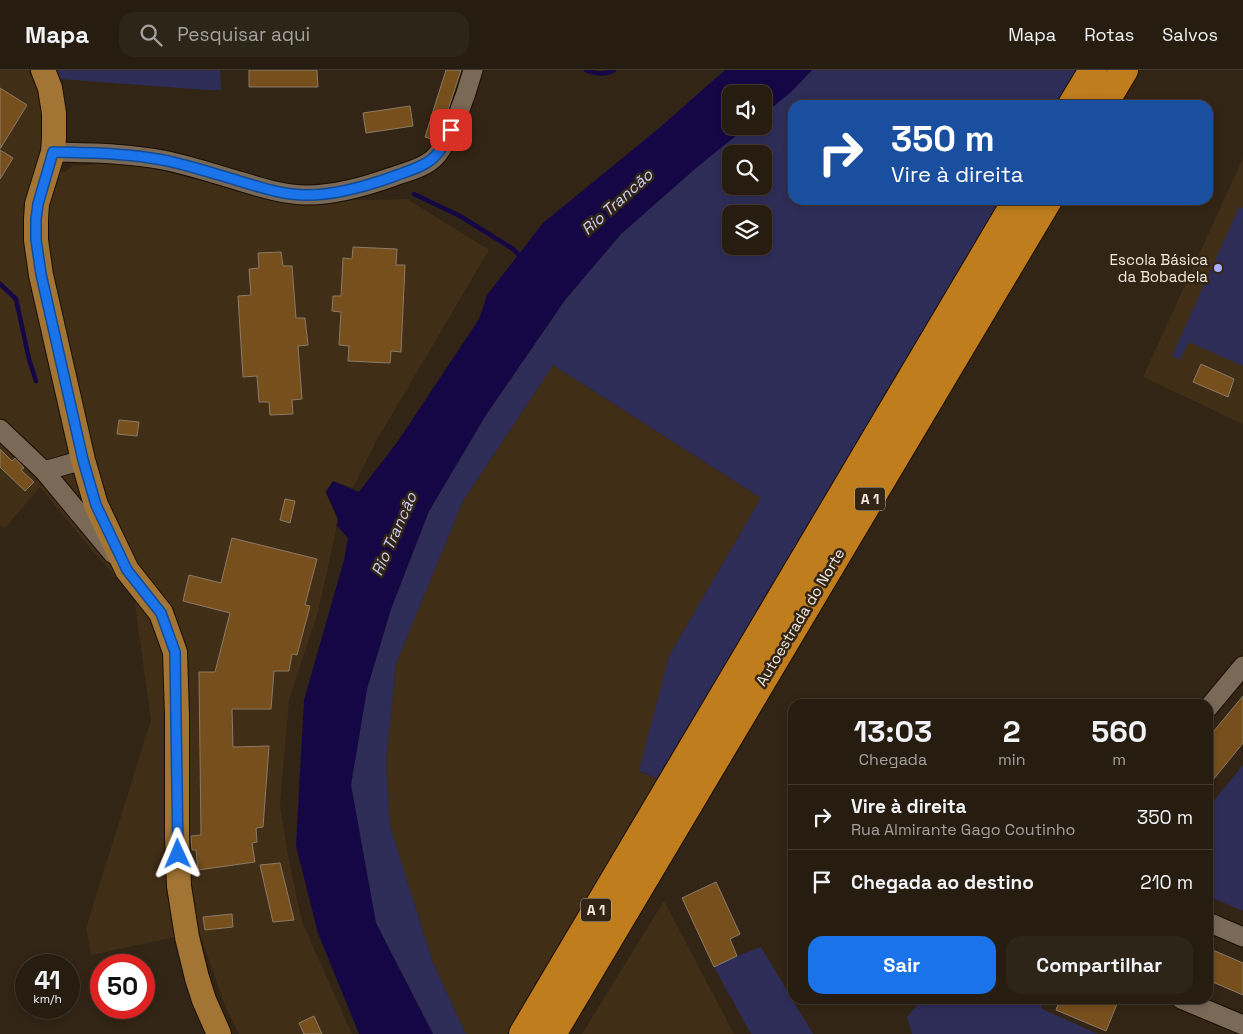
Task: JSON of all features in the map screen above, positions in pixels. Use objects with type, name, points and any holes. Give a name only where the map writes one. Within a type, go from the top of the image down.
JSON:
[{"type":"highway","points":[[1075,100],[1093,70]]},
{"type":"highway","points":[[1106,100],[1124,70]]},
{"type":"highway","name":"Autoestrada do Norte","points":[[552,1034],[681,792],[1014,205]]},
{"type":"highway","name":"Autoestrada do Norte","points":[[523,1034],[681,792],[1045,205]]},
{"type":"main road","points":[[43,70],[50,88],[54,113],[54,138],[53,152],[38,204],[35,229],[41,274],[83,460],[96,505],[127,570],[161,613],[175,652],[179,886],[187,936],[197,978],[204,1000],[219,1034]]},
{"type":"street","points":[[53,152],[108,154],[162,160],[253,186],[294,194],[321,194],[349,190],[371,185],[421,167],[432,160],[447,139],[473,70]]},
{"type":"street","points":[[0,429],[44,471],[127,570]]},
{"type":"street","points":[[44,471],[83,460]]},
{"type":"street","points":[[1213,702],[1243,666]]},
{"type":"street","points":[[1213,924],[1243,937]]},
{"type":"street","points":[[1193,1004],[1243,1025]]},
{"type":"shaded area","points":[[0,70],[28,70],[40,93],[43,130],[63,173],[73,166],[109,163],[143,166],[282,202],[407,199],[489,250],[375,443],[353,488],[333,481],[325,491],[337,519],[335,535],[318,612],[289,700],[280,805],[289,861],[302,922],[352,1034],[239,1034],[226,1008],[199,932],[91,954],[86,928],[151,720],[134,597],[91,549],[40,487],[5,528],[0,525]]},
{"type":"shaded area","points":[[57,70],[220,70],[221,90],[60,79]]},
{"type":"shaded area","points":[[812,70],[1078,70],[1061,100],[788,100],[788,205],[998,205],[658,779],[639,771],[669,656],[761,498],[553,365],[463,501],[396,664],[386,762],[390,826],[433,963],[466,1034],[433,1034],[376,923],[351,785],[367,689],[391,609],[429,511],[486,415],[565,300],[621,234],[722,147],[722,195],[772,195],[772,145],[724,145],[737,135],[772,135],[772,107],[791,92]]},
{"type":"shaded area","name":"Escola Básica da Bobadela","points":[[1243,158],[1243,424],[1143,377]]},
{"type":"shaded area","points":[[1239,207],[1243,208],[1243,366],[1189,342],[1180,360],[1172,356]]},
{"type":"shaded area","points":[[553,365],[761,498],[669,656],[640,772],[658,779],[507,1034],[466,1034],[433,963],[390,826],[386,762],[396,664],[463,501]]},
{"type":"shaded area","points":[[1243,765],[1243,911],[1213,898],[1213,802]]},
{"type":"shaded area","points":[[664,901],[734,1034],[582,1034]]},
{"type":"shaded area","points":[[761,947],[788,992],[788,1004],[795,1004],[813,1034],[751,1034],[714,967]]},
{"type":"shaded area","points":[[919,1004],[1042,1004],[1042,1009],[1098,1034],[912,1034],[907,1017]]},
{"type":"water","name":"Rio Trancão","points":[[725,70],[812,70],[791,92],[772,107],[772,85],[722,85],[722,135],[737,135],[722,145],[722,147],[621,234],[565,300],[486,415],[429,511],[391,609],[367,689],[351,785],[376,923],[433,1034],[359,1034],[318,933],[296,846],[304,700],[344,560],[348,538],[337,526],[338,519],[326,492],[333,481],[359,492],[398,441],[479,319],[487,295],[543,223],[658,129]]},
{"type":"building","points":[[249,70],[317,70],[318,87],[249,87]]},
{"type":"building","points":[[446,70],[461,70],[447,113],[434,140],[425,137]]},
{"type":"building","points":[[0,88],[27,105],[0,149]]},
{"type":"building","points":[[410,106],[413,126],[366,133],[363,113]]},
{"type":"building","points":[[0,150],[13,158],[0,179]]},
{"type":"building","points":[[353,247],[397,249],[396,265],[405,265],[401,352],[391,351],[390,363],[348,361],[349,346],[339,345],[341,312],[332,311],[333,296],[341,296],[343,258],[352,259]]},
{"type":"building","points":[[281,252],[283,266],[292,266],[296,318],[305,318],[308,345],[298,346],[302,399],[292,400],[293,414],[270,415],[269,402],[259,402],[257,376],[243,377],[238,296],[251,295],[249,269],[259,268],[258,253]]},
{"type":"building","points":[[1201,364],[1234,379],[1228,397],[1193,382]]},
{"type":"building","points":[[119,420],[139,422],[137,436],[117,434]]},
{"type":"building","points":[[0,449],[12,461],[15,458],[24,468],[21,470],[34,482],[25,491],[0,467]]},
{"type":"building","points":[[285,499],[295,501],[290,523],[280,520]]},
{"type":"building","points":[[232,538],[317,559],[305,605],[310,606],[297,655],[292,654],[289,671],[274,671],[271,709],[232,709],[233,747],[269,746],[263,827],[256,828],[257,842],[252,843],[255,862],[198,870],[196,850],[192,850],[191,836],[201,835],[199,672],[215,672],[230,613],[183,601],[189,575],[221,583]]},
{"type":"building","points":[[1243,696],[1243,743],[1213,780],[1213,732]]},
{"type":"building","points":[[280,863],[294,920],[273,922],[260,865]]},
{"type":"building","points":[[716,882],[740,934],[730,939],[737,956],[714,967],[682,898]]},
{"type":"building","points":[[232,914],[233,927],[205,930],[203,917]]},
{"type":"building","points":[[1213,950],[1243,963],[1243,995],[1213,982]]},
{"type":"building","points":[[1058,1004],[1117,1004],[1106,1031],[1056,1010]]},
{"type":"building","points":[[314,1016],[322,1034],[304,1034],[299,1023]]},
{"type":"waterway","points":[[586,70],[600,73],[614,70]]},
{"type":"waterway","points":[[414,194],[460,216],[513,249],[522,258]]},
{"type":"waterway","points":[[0,284],[16,299],[29,359],[36,381]]},
{"type":"place","name":"Escola Básica da Bobadela","points":[[1218,268]]},
{"type":"route","points":[[178,854],[175,652],[161,613],[127,570],[96,505],[83,460],[41,274],[35,229],[38,204],[53,152],[108,154],[162,160],[203,170],[253,186],[305,195],[362,188],[427,164],[438,154],[451,130]]}]
